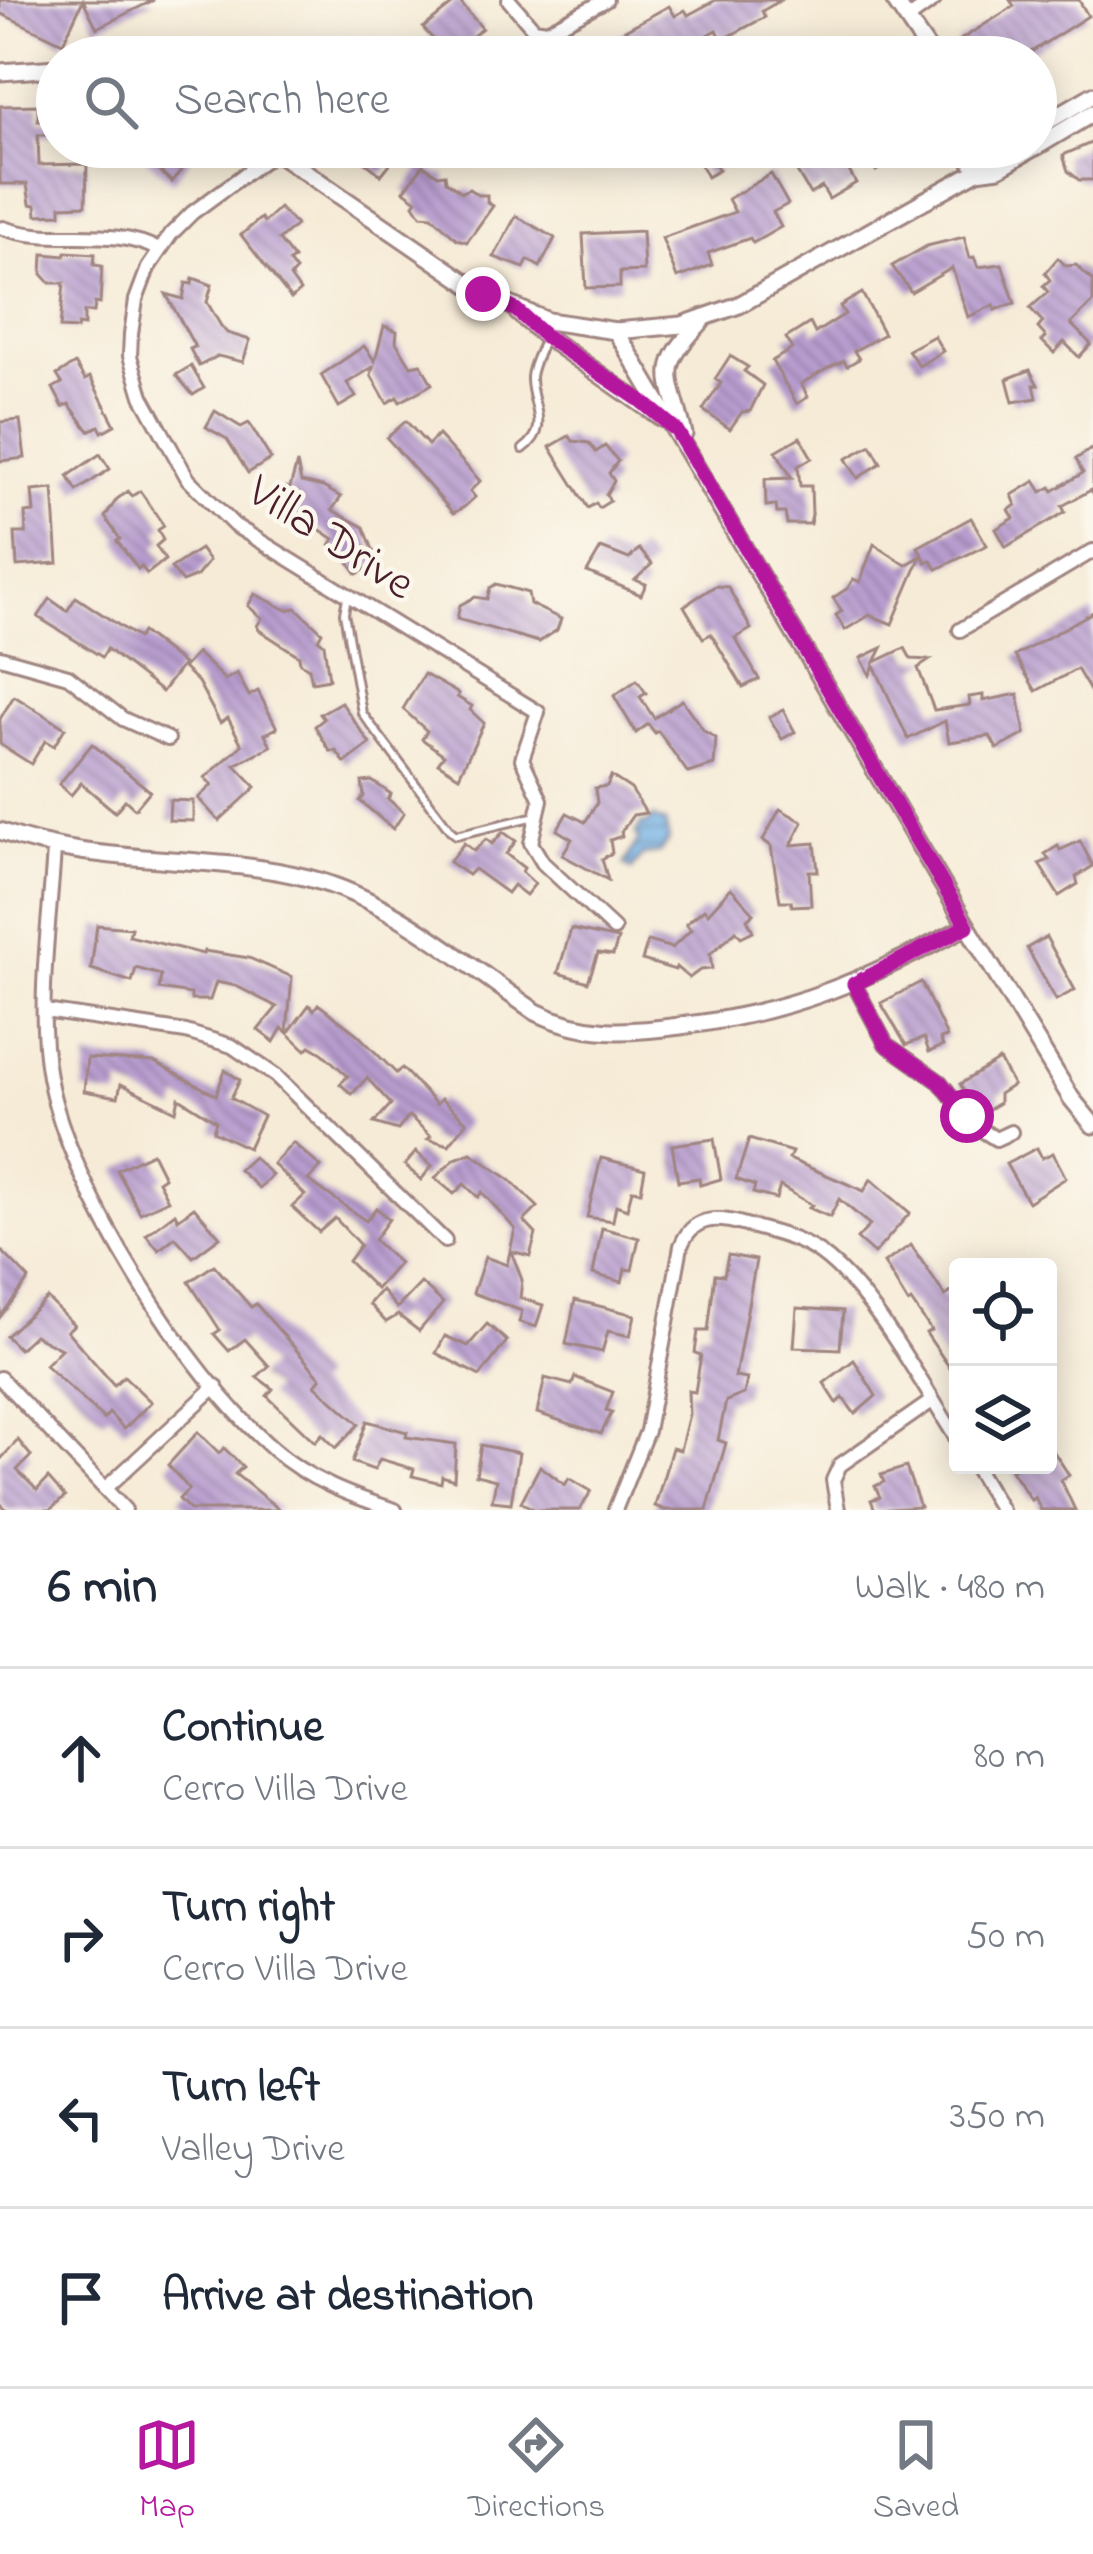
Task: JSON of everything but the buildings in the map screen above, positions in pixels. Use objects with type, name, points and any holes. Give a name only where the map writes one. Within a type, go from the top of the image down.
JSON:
[{"type":"street","points":[[509,0],[534,29],[547,31],[606,0]]},
{"type":"street","points":[[894,0],[920,36]]},
{"type":"street","points":[[909,18],[934,0]]},
{"type":"street","points":[[0,72],[36,69]]},
{"type":"street","points":[[1057,115],[1093,94]]},
{"type":"street","points":[[1057,134],[1093,113]]},
{"type":"street","name":"Villa Drive","points":[[248,168],[202,204],[159,250],[140,283],[130,356],[142,396],[200,494],[234,524],[538,712],[521,759],[541,800],[536,816]]},
{"type":"street","points":[[299,168],[436,265],[516,310],[548,321],[616,331],[704,319],[798,274],[980,168]]},
{"type":"street","points":[[977,171],[999,168]]},
{"type":"street","points":[[3,229],[126,237],[159,250]]},
{"type":"street","points":[[516,310],[676,430]]},
{"type":"street","points":[[687,448],[669,364],[680,342],[704,319]]},
{"type":"street","points":[[616,331],[967,926],[1071,1098],[1093,1125]]},
{"type":"street","points":[[960,630],[1093,551]]},
{"type":"street","points":[[0,657],[68,676],[123,719],[168,740]]},
{"type":"street","points":[[536,816],[534,852],[614,929]]},
{"type":"street","points":[[0,831],[54,849],[265,870],[336,886],[391,914],[536,1012],[596,1033],[770,1012],[854,984],[967,926]]},
{"type":"street","points":[[54,849],[45,1011],[48,1074],[70,1148],[131,1270],[174,1334],[274,1450],[313,1478],[395,1510]]},
{"type":"street","points":[[854,984],[875,1029],[897,1055],[940,1082],[980,1131],[996,1139],[1011,1132]]},
{"type":"street","points":[[45,1011],[186,1032],[232,1046],[276,1076],[445,1241]]},
{"type":"street","points":[[615,1510],[647,1431],[681,1246],[699,1223],[727,1219],[796,1240],[821,1253],[868,1304],[949,1427]]},
{"type":"street","points":[[0,1378],[125,1510]]},
{"type":"street","points":[[106,1489],[216,1386]]},
{"type":"street","points":[[838,1510],[833,1480],[840,1465],[932,1401]]},
{"type":"street","points":[[979,1474],[1001,1510]]},
{"type":"lane","points":[[523,449],[533,441],[540,423],[531,379],[545,336]]},
{"type":"lane","points":[[348,595],[344,614],[362,713],[443,823],[456,835],[536,816]]},
{"type":"water","points":[[652,817],[665,823],[669,840],[659,853],[642,855],[632,870],[624,865],[639,839],[635,835]]},
{"type":"route","points":[[483,294],[516,310],[545,336],[640,400],[676,430],[687,448],[967,926],[854,984],[886,1044],[940,1082],[967,1116]]}]
